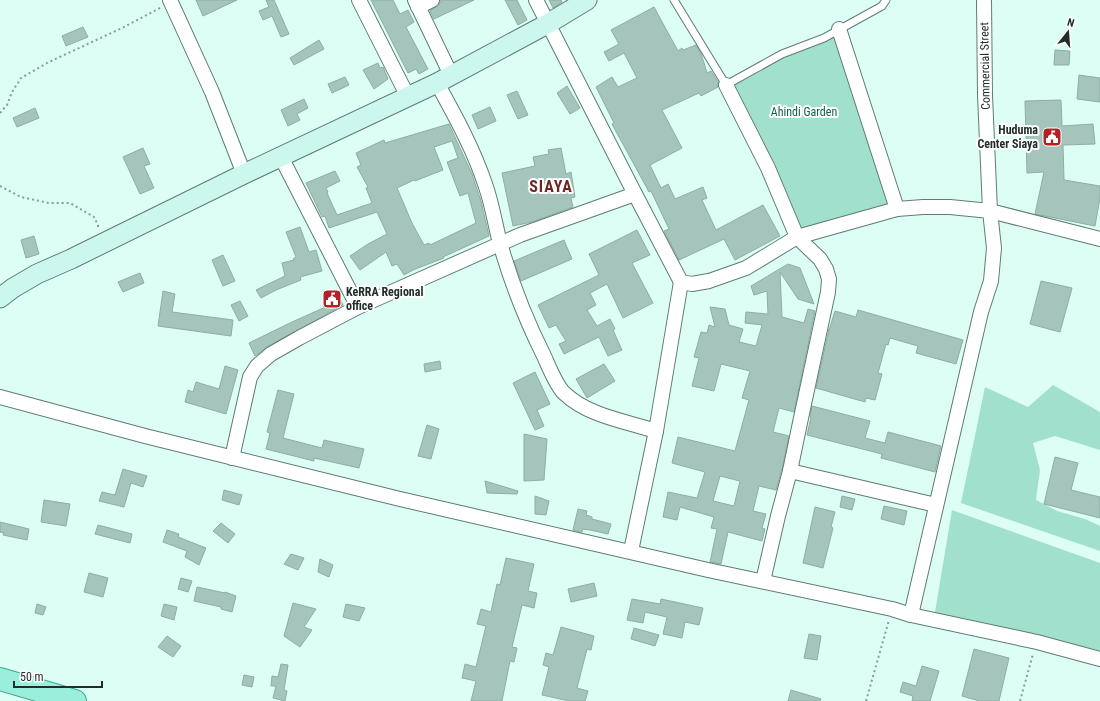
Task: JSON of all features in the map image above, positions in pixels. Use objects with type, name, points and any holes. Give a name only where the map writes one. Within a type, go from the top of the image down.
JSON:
[{"type":"main road","points":[[0,298],[13,288],[37,274],[444,79],[549,23],[587,0]]},
{"type":"main road","points":[[0,679],[75,701]]},
{"type":"street","points":[[358,0],[408,97]]},
{"type":"street","points":[[432,0],[417,4],[462,127],[476,158],[486,186],[500,243],[517,295],[538,344],[563,392],[578,405],[599,414],[656,431]]},
{"type":"street","points":[[536,0],[681,282],[656,431],[631,551]]},
{"type":"street","name":"Commercial Street","points":[[912,615],[981,312],[991,281],[994,248],[990,211],[985,95],[984,0]]},
{"type":"street","points":[[171,1],[212,92],[244,174]]},
{"type":"street","points":[[839,29],[897,209]]},
{"type":"street","points":[[726,85],[768,168],[797,237],[820,259],[826,269],[829,279],[828,292],[800,418],[790,471],[763,581]]},
{"type":"street","points":[[282,157],[358,307]]},
{"type":"street","points":[[232,458],[250,377],[257,366],[271,354],[358,307],[500,243],[635,194]]},
{"type":"street","points":[[681,282],[692,284],[709,281],[739,270],[797,237],[897,209],[950,207],[990,211],[1100,239]]},
{"type":"street","points":[[0,397],[137,434],[400,499],[1037,642],[1100,659]]},
{"type":"street","points":[[790,471],[936,505]]},
{"type":"lane","points":[[674,0],[726,85],[782,54],[824,38],[882,6],[886,0]]},
{"type":"path","points":[[0,113],[7,105],[12,92],[21,78],[49,62],[122,28],[171,1]]},
{"type":"path","points":[[0,186],[21,197],[49,203],[70,203],[94,217],[98,225],[95,247]]},
{"type":"path","points":[[866,701],[892,609]]},
{"type":"path","points":[[1020,701],[1037,642]]},
{"type":"green space","name":"Ahindi Garden","points":[[839,29],[895,202],[797,237],[726,85]]},
{"type":"green space","points":[[1053,385],[1100,412],[1100,450],[1055,436],[1033,443],[1040,470],[1036,500],[1057,511],[1085,519],[1100,526],[1100,551],[961,503],[985,387],[1028,407]]},
{"type":"green space","points":[[952,510],[1100,563],[1100,654],[934,618]]},
{"type":"building","points":[[196,0],[237,0],[203,16]]},
{"type":"building","points":[[266,0],[274,0],[289,34],[281,37],[272,16],[263,20],[259,11],[269,7]]},
{"type":"building","points":[[371,0],[393,0],[400,14],[408,10],[414,22],[406,27],[428,69],[419,74],[416,69],[408,73]]},
{"type":"building","points":[[441,0],[474,0],[434,19],[430,11],[439,5]]},
{"type":"building","points":[[505,0],[517,0],[527,20],[518,25]]},
{"type":"building","points":[[549,0],[561,0],[562,2],[553,8]]},
{"type":"building","points":[[654,7],[678,51],[682,48],[683,50],[696,45],[701,53],[707,73],[711,71],[718,82],[718,87],[701,96],[699,93],[662,110],[682,148],[650,165],[661,188],[668,184],[675,199],[703,187],[707,198],[702,200],[716,230],[763,205],[780,236],[735,260],[724,239],[679,260],[664,231],[669,229],[651,191],[649,192],[612,124],[614,123],[596,87],[612,77],[618,87],[637,78],[624,53],[609,61],[604,52],[619,44],[611,30]]},
{"type":"building","points":[[83,27],[88,37],[66,46],[62,36]]},
{"type":"building","points":[[319,40],[324,49],[294,65],[290,58]]},
{"type":"building","points":[[1055,50],[1070,51],[1069,65],[1054,65]]},
{"type":"building","points":[[378,63],[380,68],[383,67],[388,79],[374,89],[363,70]]},
{"type":"building","points":[[1079,75],[1100,78],[1100,102],[1077,99]]},
{"type":"building","points":[[345,77],[349,85],[332,93],[328,84]]},
{"type":"building","points":[[567,86],[580,108],[570,114],[557,93]]},
{"type":"building","points":[[517,91],[528,115],[518,119],[507,95]]},
{"type":"building","points":[[304,99],[308,108],[297,114],[300,120],[288,126],[281,110]]},
{"type":"building","points":[[1061,100],[1062,126],[1093,124],[1095,144],[1063,145],[1064,180],[1100,186],[1100,198],[1095,226],[1035,214],[1044,172],[1027,173],[1025,101]]},
{"type":"building","points":[[490,107],[496,121],[478,129],[472,115]]},
{"type":"building","points":[[35,108],[39,118],[17,127],[13,118]]},
{"type":"building","points":[[449,124],[472,174],[481,201],[489,236],[443,257],[444,258],[404,275],[397,264],[392,266],[386,252],[360,270],[350,256],[387,234],[377,212],[329,228],[325,216],[322,217],[306,183],[335,171],[340,181],[326,188],[337,215],[372,203],[366,188],[368,187],[357,167],[361,165],[356,153],[384,140],[385,143]],"holes":[[[452,141],[458,158],[447,162],[460,196],[468,193],[476,223],[430,245],[429,243],[424,245],[412,223],[397,188],[414,180],[415,181],[443,170],[434,147]]]},
{"type":"building","points":[[143,148],[150,164],[144,166],[154,188],[140,194],[123,157]]},
{"type":"building","points":[[561,148],[566,174],[571,172],[575,197],[571,198],[573,207],[532,222],[513,226],[502,173],[535,166],[533,157],[549,154],[548,150]]},
{"type":"building","points":[[300,227],[309,252],[316,250],[322,271],[300,277],[301,280],[261,298],[256,290],[285,276],[282,263],[294,260],[293,259],[296,257],[286,232]]},
{"type":"building","points":[[637,230],[650,255],[632,263],[653,303],[623,318],[607,284],[590,293],[596,305],[587,310],[597,326],[610,319],[622,350],[608,356],[599,337],[564,354],[559,344],[566,341],[556,325],[549,328],[538,305],[599,275],[589,254]]},
{"type":"building","points":[[34,236],[39,254],[26,258],[21,240]]},
{"type":"building","points":[[564,240],[572,259],[521,281],[514,261]]},
{"type":"building","points":[[223,255],[235,281],[223,286],[212,260]]},
{"type":"building","points":[[788,264],[800,268],[814,304],[798,299],[780,272],[782,317],[804,323],[808,309],[815,311],[794,412],[779,408],[773,432],[789,436],[776,490],[759,486],[753,511],[766,514],[762,528],[765,529],[762,541],[728,532],[721,564],[710,562],[717,529],[711,528],[714,517],[680,507],[677,520],[663,517],[668,492],[697,498],[705,472],[672,463],[678,437],[735,451],[749,400],[742,398],[750,371],[721,364],[714,391],[692,386],[699,358],[694,357],[701,332],[707,333],[709,325],[715,327],[710,307],[725,309],[729,325],[743,329],[739,342],[756,346],[762,325],[745,323],[746,312],[768,314],[767,291],[754,295],[751,286]],"holes":[[[720,476],[740,481],[734,506],[713,501]]]},
{"type":"building","points":[[140,273],[144,283],[123,292],[118,282]]},
{"type":"building","points":[[1041,281],[1072,288],[1060,332],[1030,324]]},
{"type":"building","points":[[163,291],[175,294],[172,312],[233,320],[231,336],[158,326]]},
{"type":"building","points":[[338,294],[343,305],[267,347],[255,356],[249,343],[330,305],[327,299]]},
{"type":"building","points":[[240,301],[248,316],[239,321],[231,305]]},
{"type":"building","points":[[858,310],[963,340],[956,364],[916,353],[918,346],[890,338],[888,345],[886,344],[878,373],[882,374],[875,400],[866,398],[865,402],[816,388],[829,329],[835,311],[856,317]]},
{"type":"building","points":[[440,361],[441,369],[425,372],[424,364]]},
{"type":"building","points":[[604,364],[615,381],[587,398],[576,379]]},
{"type":"building","points":[[225,366],[238,370],[226,414],[185,402],[188,390],[193,392],[196,382],[219,389]]},
{"type":"building","points":[[535,372],[550,404],[537,410],[544,426],[535,430],[513,383]]},
{"type":"building","points":[[278,390],[294,394],[283,438],[322,448],[324,440],[364,449],[359,468],[314,458],[314,461],[266,449],[270,433],[267,432]]},
{"type":"building","points":[[812,406],[870,421],[865,438],[885,443],[888,432],[941,446],[935,472],[881,458],[882,454],[807,435]]},
{"type":"building","points":[[427,425],[439,429],[431,459],[418,456]]},
{"type":"building","points":[[524,434],[547,439],[544,480],[524,481]]},
{"type":"building","points":[[1055,457],[1078,463],[1071,490],[1100,497],[1100,518],[1044,504]]},
{"type":"building","points":[[123,469],[147,476],[143,487],[131,483],[124,507],[99,501],[102,492],[115,495]]},
{"type":"building","points":[[485,481],[518,491],[517,494],[487,493]]},
{"type":"building","points":[[224,490],[242,495],[239,505],[222,500]]},
{"type":"building","points":[[535,496],[549,501],[546,515],[535,514]]},
{"type":"building","points":[[842,496],[855,499],[852,510],[840,507]]},
{"type":"building","points":[[44,500],[70,504],[66,526],[41,522]]},
{"type":"building","points":[[884,506],[907,511],[904,525],[881,519]]},
{"type":"building","points":[[815,507],[835,512],[831,527],[833,528],[823,568],[803,563]]},
{"type":"building","points":[[578,509],[587,511],[586,515],[592,517],[592,519],[611,524],[608,534],[583,529],[582,532],[573,530]]},
{"type":"building","points":[[0,522],[29,529],[27,540],[3,535],[4,533],[0,532]]},
{"type":"building","points":[[221,523],[235,534],[228,543],[213,531]]},
{"type":"building","points":[[98,525],[132,534],[130,543],[95,534]]},
{"type":"building","points":[[167,530],[179,534],[178,537],[206,548],[199,565],[185,557],[187,551],[163,542]]},
{"type":"building","points":[[291,554],[304,558],[298,570],[284,564]]},
{"type":"building","points":[[506,558],[534,564],[528,591],[537,593],[534,608],[522,605],[512,647],[517,648],[514,662],[510,661],[502,701],[471,701],[476,681],[462,678],[465,664],[476,667],[486,626],[477,624],[481,609],[491,612],[497,584],[500,585]]},
{"type":"building","points":[[320,559],[333,565],[329,577],[318,572]]},
{"type":"building","points":[[89,573],[108,578],[103,597],[84,592]]},
{"type":"building","points":[[181,578],[192,581],[188,592],[178,589]]},
{"type":"building","points":[[594,583],[597,596],[571,602],[568,589]]},
{"type":"building","points":[[197,587],[225,592],[236,596],[232,612],[221,609],[221,607],[194,601]]},
{"type":"building","points":[[632,599],[660,604],[661,599],[703,608],[699,625],[685,622],[682,638],[663,634],[667,617],[645,612],[643,623],[627,620]]},
{"type":"building","points":[[293,603],[316,609],[304,627],[312,630],[300,647],[284,636]]},
{"type":"building","points":[[37,604],[46,607],[43,615],[35,613]]},
{"type":"building","points":[[164,604],[177,607],[174,620],[161,616]]},
{"type":"building","points":[[346,604],[365,608],[359,621],[343,617]]},
{"type":"building","points":[[561,627],[594,636],[591,650],[587,649],[577,688],[588,691],[585,701],[569,701],[542,695],[549,667],[543,665],[546,653],[553,655]]},
{"type":"building","points":[[634,628],[659,635],[655,646],[631,639]]},
{"type":"building","points":[[809,634],[821,636],[817,660],[804,658]]},
{"type":"building","points":[[167,636],[181,646],[173,657],[158,647]]},
{"type":"building","points":[[974,649],[1009,658],[999,701],[979,701],[962,696]]},
{"type":"building","points":[[281,664],[288,665],[284,690],[287,691],[285,701],[273,698],[276,686],[271,686],[272,676],[278,677]]},
{"type":"building","points":[[922,666],[939,671],[930,701],[912,701],[913,696],[900,692],[903,682],[916,686]]},
{"type":"building","points":[[244,675],[254,677],[252,687],[242,685]]},
{"type":"building","points":[[791,690],[821,699],[820,701],[788,701]]},
{"type":"place","name":"Huduma Center Siaya","points":[[1052,137]]},
{"type":"place","name":"KeRRA Regional office","points":[[332,299]]},
{"type":"district","name":"SIAYA","points":[[551,186]]}]
